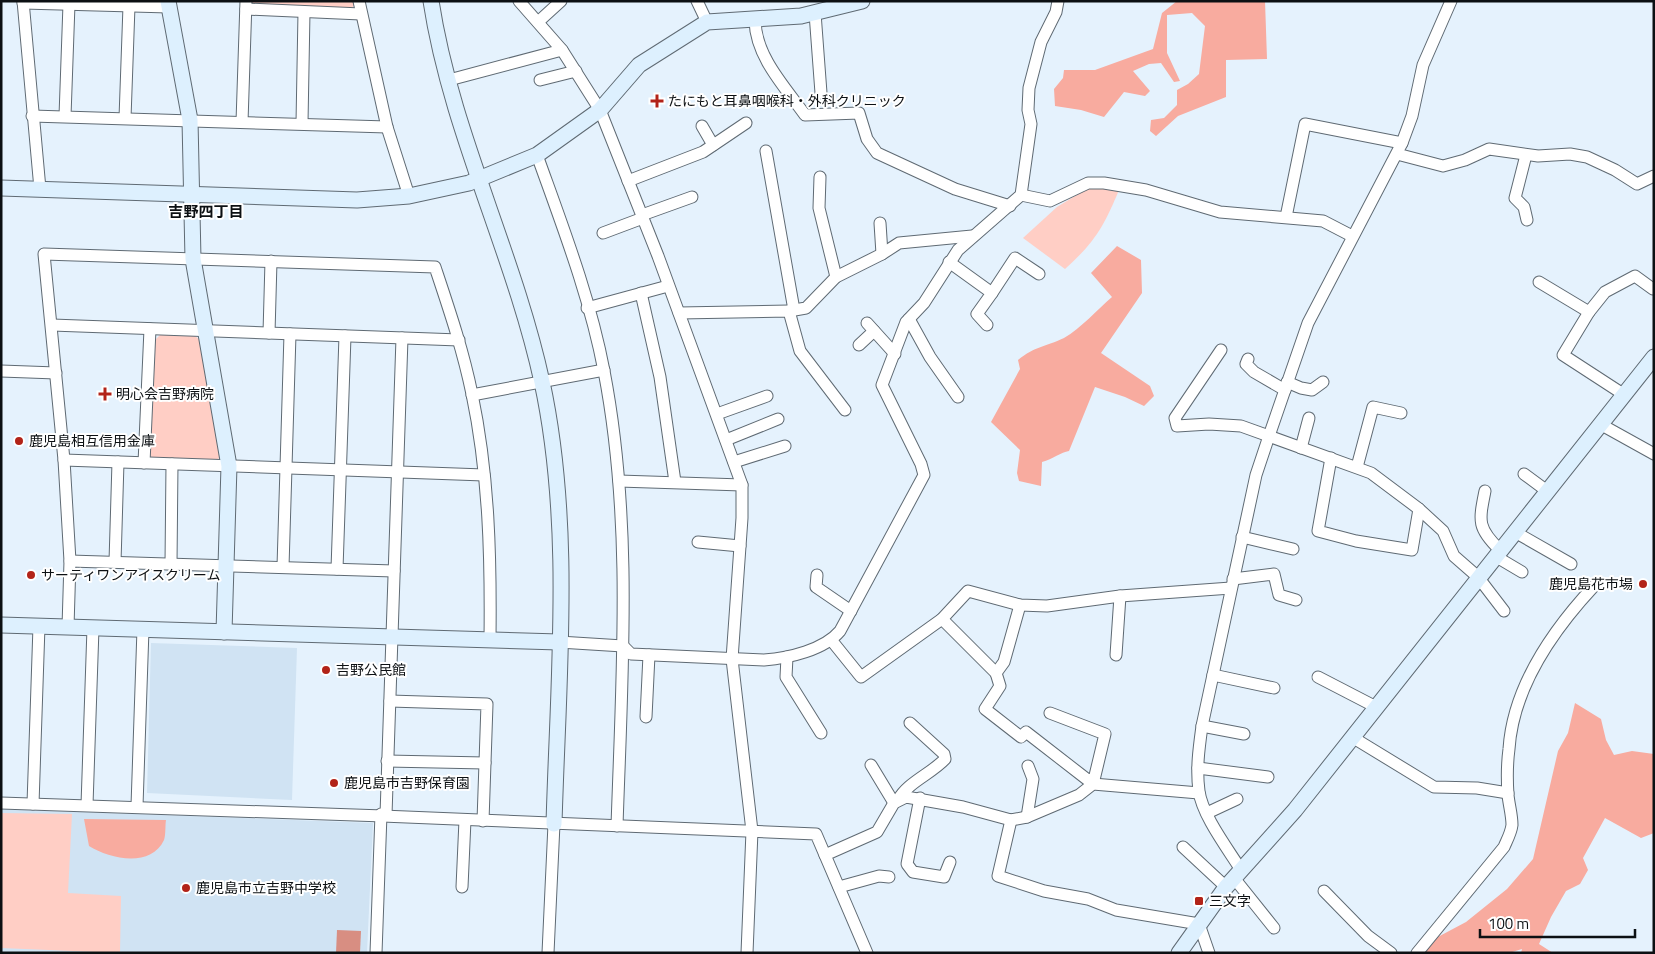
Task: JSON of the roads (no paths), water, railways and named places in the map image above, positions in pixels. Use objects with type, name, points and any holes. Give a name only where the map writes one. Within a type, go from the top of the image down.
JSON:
[{"type":"street","points":[[359,1],[387,127],[409,196]]},
{"type":"street","points":[[431,1],[448,80],[479,179],[514,276],[542,383],[557,483],[561,549],[554,824],[548,953]]},
{"type":"street","points":[[519,1],[562,50],[600,110],[679,313],[742,484],[740,546],[732,659],[752,831],[748,953]]},
{"type":"street","points":[[538,22],[561,1]]},
{"type":"street","points":[[697,1],[707,22]]},
{"type":"street","points":[[1,188],[338,200],[409,196],[479,179],[537,154],[600,110],[639,64],[707,22],[755,21],[815,14],[862,1]]},
{"type":"street","points":[[1,625],[559,642],[623,646],[631,654],[764,660],[787,657],[832,641],[840,631],[924,475],[921,464],[882,385],[899,338],[909,319],[924,304],[949,262],[972,236],[1021,195],[1031,124],[1028,110],[1029,88],[1040,42],[1056,12],[1058,1]]},
{"type":"street","points":[[1274,928],[1234,878],[1199,793],[1198,768],[1202,726],[1256,475],[1286,386],[1308,323],[1352,236],[1400,148],[1412,116],[1423,65],[1451,1]]},
{"type":"street","points":[[40,189],[23,2],[129,6],[168,4],[190,120],[194,259],[229,466],[224,632]]},
{"type":"street","points":[[66,116],[69,4]]},
{"type":"street","points":[[242,122],[246,5],[304,12],[361,14]]},
{"type":"street","points":[[125,118],[129,6]]},
{"type":"street","points":[[302,123],[304,12]]},
{"type":"street","points":[[815,14],[821,93]]},
{"type":"street","points":[[755,21],[755,35],[763,56],[805,115],[859,113],[867,139],[877,153],[955,189],[1010,206]]},
{"type":"street","points":[[448,80],[562,50]]},
{"type":"street","points":[[540,80],[576,71]]},
{"type":"street","points":[[32,116],[387,127]]},
{"type":"street","points":[[628,181],[703,152],[746,123]]},
{"type":"street","points":[[1286,217],[1306,124],[1400,148],[1443,166],[1465,160],[1489,149],[1538,156],[1570,154],[1587,157],[1615,170],[1637,184],[1654,176]]},
{"type":"street","points":[[702,126],[713,145]]},
{"type":"street","points":[[766,151],[800,351],[845,410]]},
{"type":"street","points":[[537,154],[565,232],[604,370],[619,481],[624,550],[617,826]]},
{"type":"street","points":[[1526,155],[1515,198],[1524,207],[1527,220]]},
{"type":"street","points":[[820,177],[819,208],[836,277]]},
{"type":"street","points":[[1021,195],[1050,201],[1088,183],[1104,183],[1146,190],[1220,212],[1324,221],[1352,236]]},
{"type":"street","points":[[603,233],[692,197]]},
{"type":"street","points":[[880,223],[882,254]]},
{"type":"street","points":[[679,313],[806,308],[836,277],[882,254],[899,243],[972,236]]},
{"type":"street","points":[[68,627],[70,561],[64,460],[44,254],[435,267],[460,340],[472,395],[484,475],[491,553],[490,640]]},
{"type":"street","points":[[987,325],[977,314],[1015,258],[1039,274]]},
{"type":"street","points":[[269,334],[271,261]]},
{"type":"street","points":[[949,262],[992,293]]},
{"type":"street","points":[[1623,394],[1563,355],[1588,312],[1605,292],[1635,276],[1653,289]]},
{"type":"street","points":[[1539,282],[1588,312]]},
{"type":"street","points":[[587,308],[668,286]]},
{"type":"street","points":[[641,293],[660,377],[675,482]]},
{"type":"street","points":[[909,319],[930,358],[958,397]]},
{"type":"street","points":[[52,325],[460,340]]},
{"type":"street","points":[[859,345],[870,327],[894,354]]},
{"type":"street","points":[[144,463],[150,330]]},
{"type":"street","points":[[283,568],[290,334]]},
{"type":"street","points":[[337,569],[344,336]]},
{"type":"street","points":[[376,953],[390,701],[402,338]]},
{"type":"street","points":[[1221,350],[1175,418],[1177,426],[1209,424],[1241,426],[1371,473],[1419,509],[1443,531],[1454,556],[1478,577],[1504,611]]},
{"type":"street","points":[[1179,953],[1234,878],[1295,810],[1623,394],[1649,371],[1654,357]]},
{"type":"street","points":[[1248,359],[1246,364],[1254,372],[1286,386],[1312,390],[1323,382]]},
{"type":"street","points":[[472,395],[604,370]]},
{"type":"street","points":[[1,371],[56,373]]},
{"type":"street","points":[[717,414],[767,396]]},
{"type":"street","points":[[1356,468],[1373,407],[1401,413]]},
{"type":"street","points":[[1301,448],[1309,418]]},
{"type":"street","points":[[726,440],[778,419]]},
{"type":"street","points":[[1600,424],[1654,454]]},
{"type":"street","points":[[734,462],[785,446]]},
{"type":"street","points":[[1331,458],[1318,531],[1356,541],[1412,550],[1419,509]]},
{"type":"street","points":[[64,460],[484,475]]},
{"type":"street","points":[[115,562],[118,462]]},
{"type":"street","points":[[171,564],[172,464]]},
{"type":"street","points":[[1524,474],[1547,491]]},
{"type":"street","points":[[619,481],[742,484]]},
{"type":"street","points":[[1485,491],[1481,522],[1484,535],[1497,553],[1522,572]]},
{"type":"street","points":[[1515,532],[1572,564]]},
{"type":"street","points":[[1242,537],[1293,549]]},
{"type":"street","points":[[698,542],[740,546]]},
{"type":"street","points":[[70,561],[394,571]]},
{"type":"street","points":[[832,641],[861,677],[942,619],[968,590],[1020,605],[1047,606],[1232,584],[1274,574],[1279,595],[1296,600]]},
{"type":"street","points":[[817,575],[816,587],[851,611]]},
{"type":"street","points":[[1417,953],[1504,846],[1512,825],[1508,793],[1509,749],[1516,705],[1548,645],[1576,605],[1594,586]]},
{"type":"street","points":[[1116,655],[1120,596]]},
{"type":"street","points":[[996,673],[1004,662],[1020,605]]},
{"type":"street","points":[[942,619],[996,673],[1000,686],[985,709],[1021,737],[1026,732],[1093,784],[1199,793]]},
{"type":"street","points":[[33,804],[39,626]]},
{"type":"street","points":[[87,805],[93,628]]},
{"type":"street","points":[[137,806],[143,630]]},
{"type":"street","points":[[646,718],[649,655]]},
{"type":"street","points":[[787,657],[786,677],[822,733]]},
{"type":"street","points":[[1213,675],[1274,688]]},
{"type":"street","points":[[1318,677],[1376,707]]},
{"type":"street","points":[[390,701],[487,704],[484,821]]},
{"type":"street","points":[[896,802],[906,797],[920,798],[1011,820],[1026,817],[1079,795],[1093,784],[1105,734],[1050,713]]},
{"type":"street","points":[[825,855],[877,832],[903,792],[938,767],[945,759],[944,754],[910,723]]},
{"type":"street","points":[[1202,726],[1244,734]]},
{"type":"street","points":[[1352,737],[1434,787],[1477,788],[1508,793]]},
{"type":"street","points":[[387,761],[485,763]]},
{"type":"street","points":[[871,765],[896,802]]},
{"type":"street","points":[[1026,817],[1033,779],[1028,766]]},
{"type":"street","points":[[1198,768],[1268,776]]},
{"type":"street","points":[[920,798],[907,864],[913,872],[944,877],[950,862]]},
{"type":"street","points":[[1207,813],[1237,799]]},
{"type":"street","points":[[1,804],[137,806],[383,815],[484,821],[816,834],[867,953]]},
{"type":"street","points":[[462,887],[465,820]]},
{"type":"street","points":[[1011,820],[998,876],[1044,892],[1088,899],[1116,910],[1199,924]]},
{"type":"street","points":[[1183,847],[1234,878]]},
{"type":"street","points":[[839,887],[879,876],[889,877]]},
{"type":"street","points":[[1324,891],[1368,936],[1391,953]]},
{"type":"street","points":[[1199,924],[1209,953]]},
{"type":"place","name":"たにもと耳鼻咽喉科・外科クリニック","points":[[657,101]]},
{"type":"place","name":"明心会吉野病院","points":[[105,394]]},
{"type":"place","name":"鹿児島相互信用金庫","points":[[19,441]]},
{"type":"place","name":"サーティワンアイスクリーム","points":[[31,575]]},
{"type":"place","name":"鹿児島花市場","points":[[1643,584]]},
{"type":"place","name":"吉野公民館","points":[[326,670]]},
{"type":"place","name":"鹿児島市吉野保育園","points":[[334,783]]},
{"type":"place","name":"鹿児島市立吉野中学校","points":[[186,888]]},
{"type":"place","name":"三文字","points":[[1199,901]]},
{"type":"district","name":"吉野四丁目","points":[[206,212]]}]
